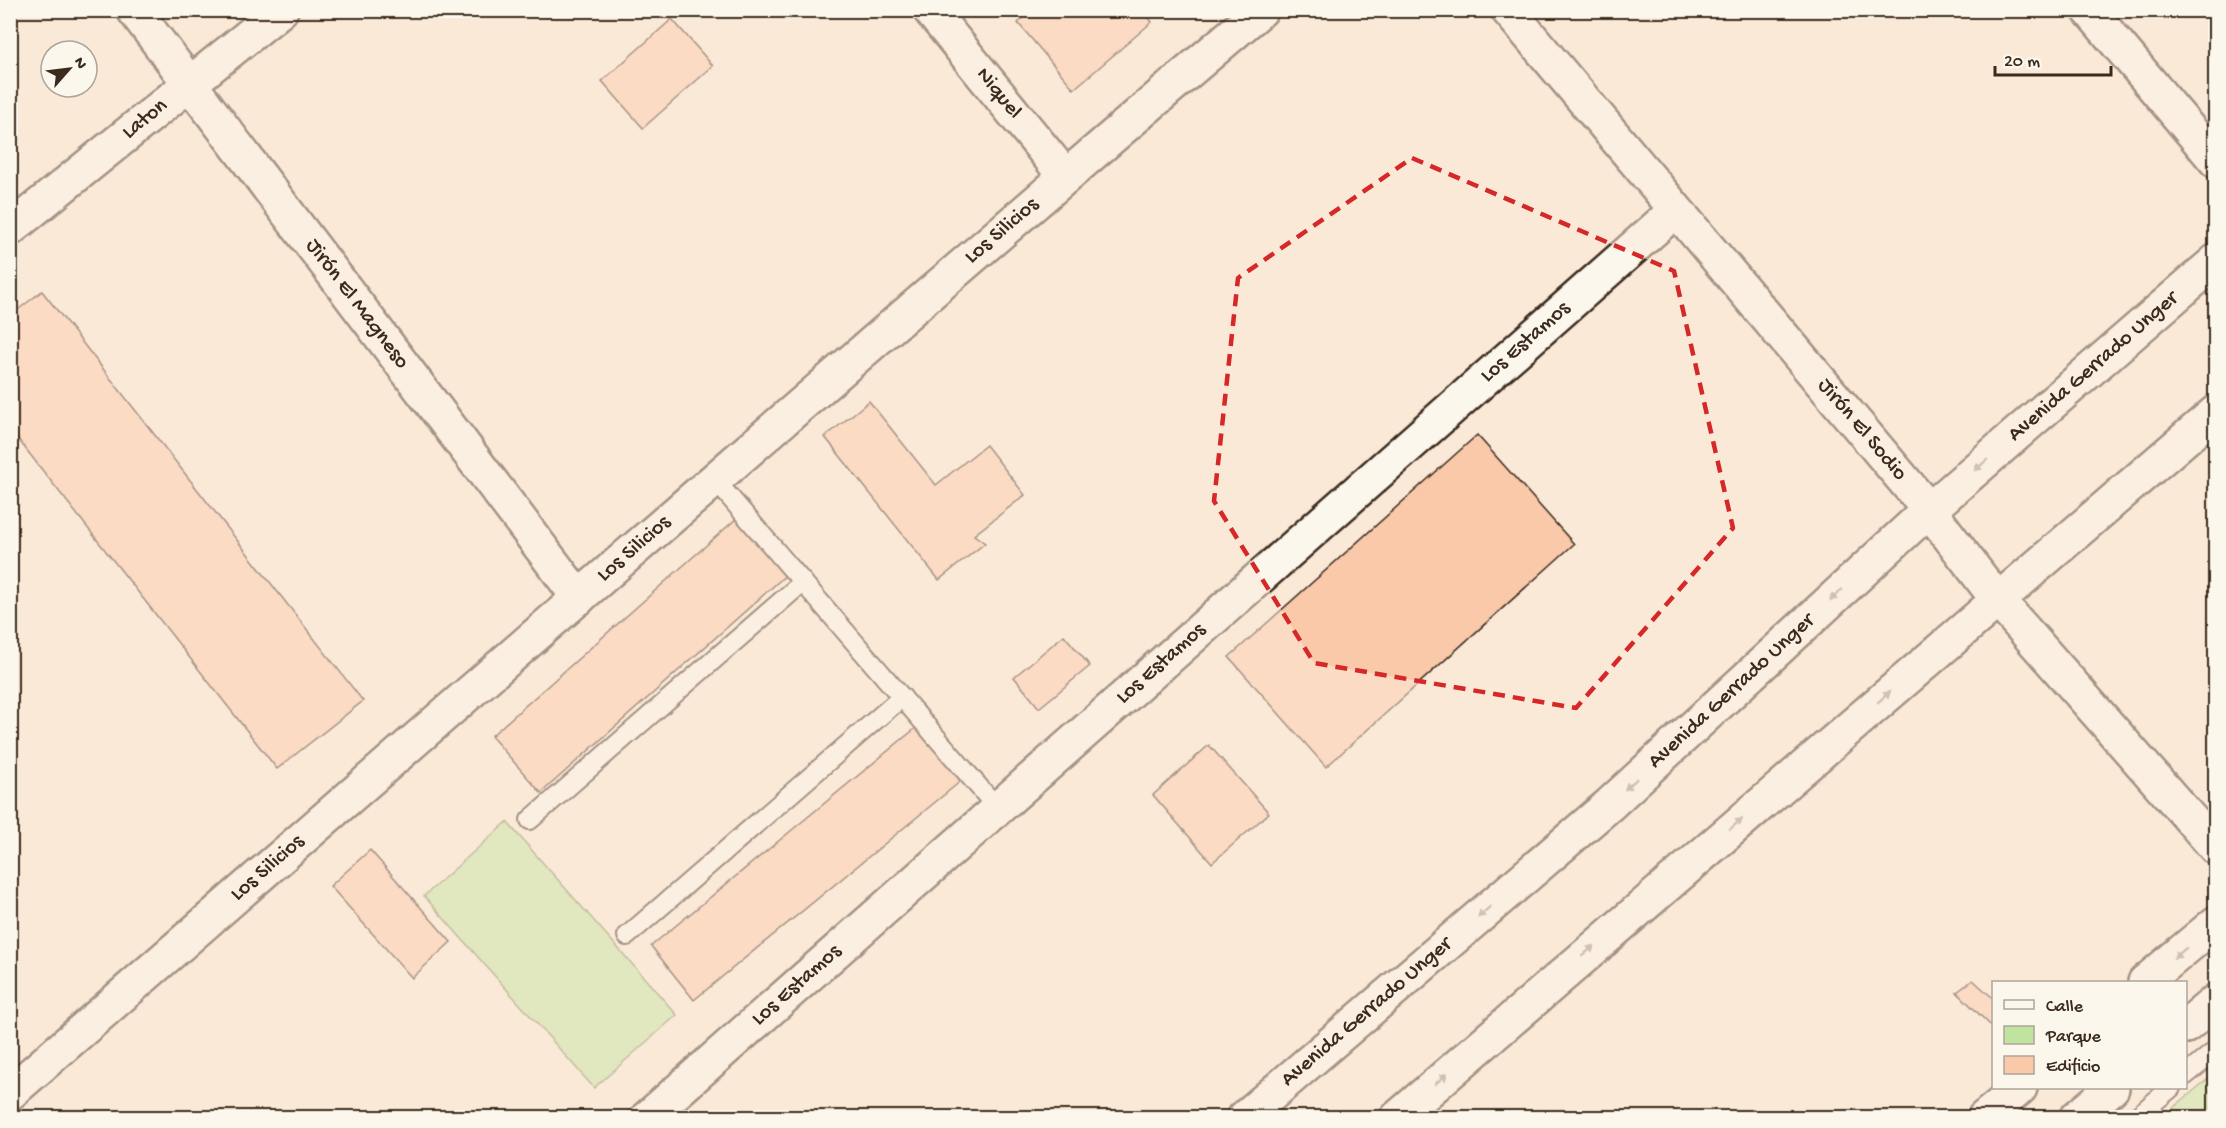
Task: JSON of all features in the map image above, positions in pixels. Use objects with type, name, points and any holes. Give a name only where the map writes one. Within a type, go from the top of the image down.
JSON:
[{"type":"street","name":"Jirón El Magneso","points":[[134,10],[579,598]]},
{"type":"street","name":"Laton","points":[[10,229],[281,10]]},
{"type":"street","name":"Niquel","points":[[930,10],[1065,176]]},
{"type":"street","name":"Los Silicios","points":[[10,1093],[1065,176],[1261,10]]},
{"type":"street","name":"Jirón El Sodio","points":[[1508,10],[1929,510],[1997,599],[2216,848]]},
{"type":"street","points":[[2089,10],[2216,161]]},
{"type":"street","name":"Los Estamos","points":[[647,1118],[1675,211]]},
{"type":"street","name":"Avenida Gerrado Unger","points":[[1244,1118],[1608,805],[1929,510],[2216,261]]},
{"type":"street","points":[[1397,1118],[2216,412]]},
{"type":"street","points":[[2146,981],[2216,923]]},
{"type":"street","points":[[2187,1025],[2216,1000]]},
{"type":"street","points":[[1984,1118],[2019,1089]]},
{"type":"street","points":[[2076,1118],[2111,1089]]},
{"type":"lane","points":[[715,480],[998,808]]},
{"type":"lane","points":[[530,820],[803,582]]},
{"type":"lane","points":[[627,936],[902,697]]},
{"type":"lane","points":[[2187,1074],[2216,1050]]},
{"type":"lane","points":[[2135,1118],[2170,1089]]},
{"type":"highlighted area","points":[[1412,158],[1674,271],[1733,528],[1576,708],[1314,663],[1214,501],[1238,278]]},
{"type":"green space","points":[[507,822],[677,1015],[594,1088],[424,896]]},
{"type":"green space","points":[[2215,1073],[2215,1117],[2162,1117]]},
{"type":"building","points":[[1032,10],[1143,10],[1152,22],[1074,89],[1018,23]]},
{"type":"building","points":[[672,19],[713,66],[643,128],[602,81]]},
{"type":"building","points":[[42,291],[363,701],[277,769],[10,429],[10,316]]},
{"type":"building","points":[[869,401],[936,485],[986,445],[1025,495],[974,535],[985,543],[939,580],[825,437]]},
{"type":"building","points":[[1477,435],[1574,544],[1326,767],[1229,657]]},
{"type":"building","points":[[737,518],[787,574],[541,793],[491,736]]},
{"type":"building","points":[[1064,635],[1090,666],[1039,708],[1014,677]]},
{"type":"building","points":[[917,727],[961,781],[694,1000],[651,946]]},
{"type":"building","points":[[1209,745],[1269,813],[1212,863],[1153,795]]},
{"type":"building","points":[[370,850],[451,942],[412,978],[330,886]]},
{"type":"building","points":[[1973,980],[1992,997],[1992,1027],[1957,992]]}]
